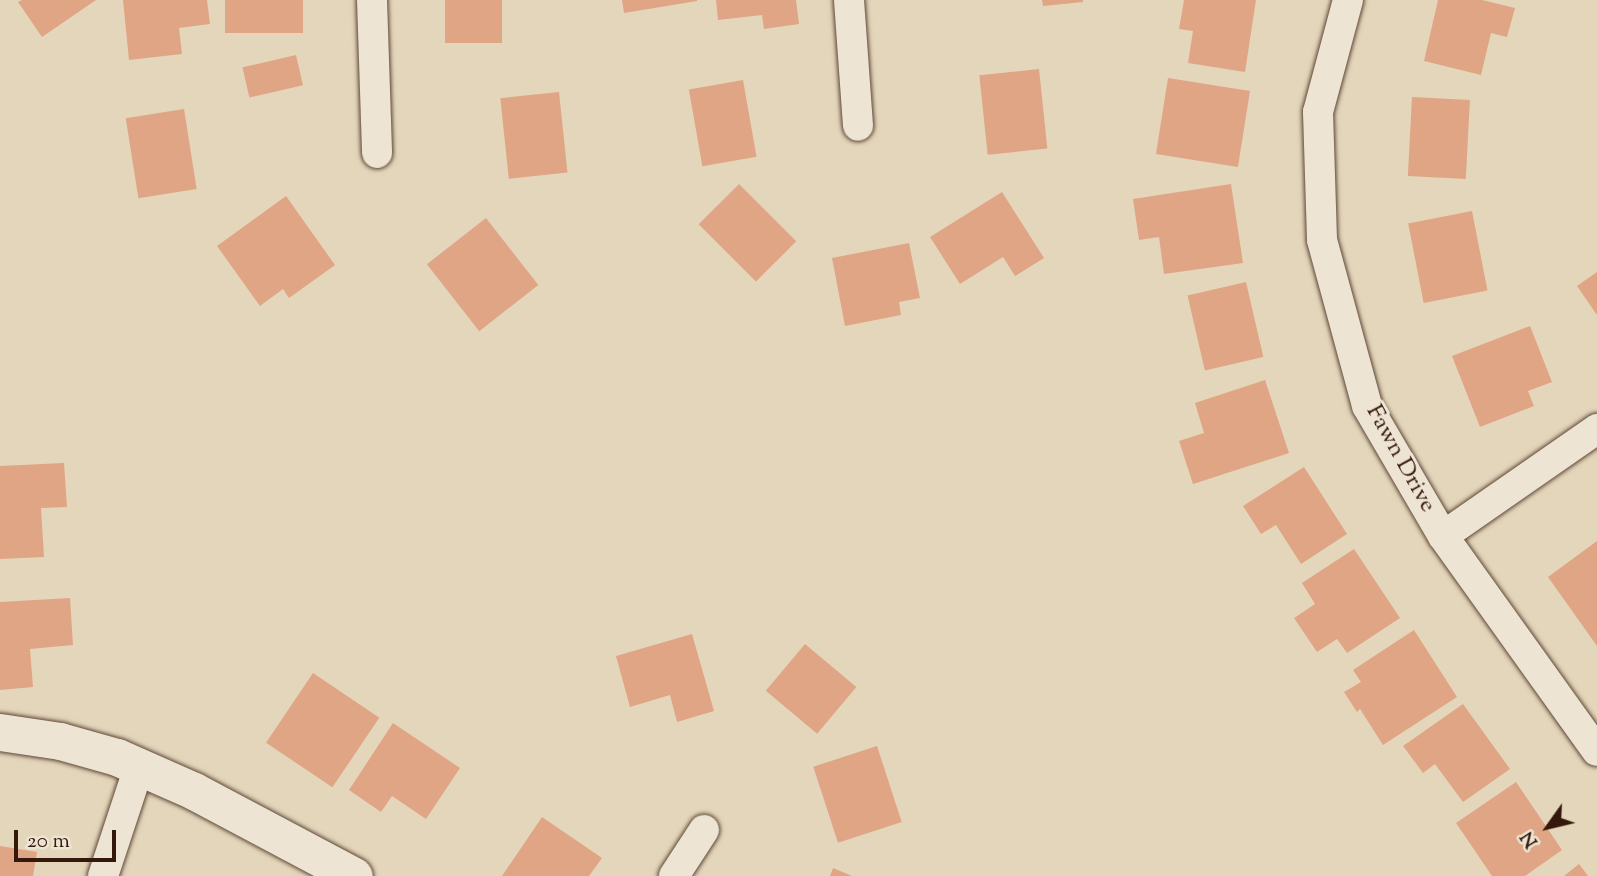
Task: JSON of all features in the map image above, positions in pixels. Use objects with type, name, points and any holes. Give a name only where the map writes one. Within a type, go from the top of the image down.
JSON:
[{"type":"street","points":[[372,0],[377,153]]},
{"type":"street","points":[[849,0],[858,126]]},
{"type":"street","name":"Fawn Drive","points":[[1348,0],[1318,112],[1322,240],[1367,406],[1443,536],[1597,751]]},
{"type":"street","points":[[1443,536],[1597,429]]},
{"type":"street","points":[[0,732],[60,741],[139,767],[194,791],[354,876]]},
{"type":"street","points":[[103,876],[139,767]]},
{"type":"street","points":[[674,876],[704,830]]},
{"type":"building","points":[[96,0],[42,37],[18,2]]},
{"type":"building","points":[[123,0],[207,0],[210,24],[179,28],[182,54],[129,60]]},
{"type":"building","points":[[225,0],[303,0],[303,33],[225,33]]},
{"type":"building","points":[[445,0],[502,0],[502,43],[445,43]]},
{"type":"building","points":[[622,0],[697,0],[697,1],[624,13]]},
{"type":"building","points":[[716,0],[796,0],[799,24],[764,29],[762,15],[718,20]]},
{"type":"building","points":[[1042,0],[1083,0],[1083,2],[1043,6]]},
{"type":"building","points":[[1184,0],[1256,0],[1245,72],[1188,63],[1193,31],[1179,29]]},
{"type":"building","points":[[1438,0],[1482,0],[1515,8],[1507,37],[1491,33],[1481,75],[1424,61]]},
{"type":"building","points":[[296,55],[303,85],[249,98],[242,67]]},
{"type":"building","points":[[1039,69],[1047,149],[988,155],[979,75]]},
{"type":"building","points":[[1168,78],[1250,91],[1238,167],[1156,154]]},
{"type":"building","points":[[743,80],[757,157],[702,166],[689,90]]},
{"type":"building","points":[[559,92],[567,173],[509,179],[500,98]]},
{"type":"building","points":[[1412,97],[1470,100],[1466,179],[1408,176]]},
{"type":"building","points":[[184,109],[197,189],[138,198],[126,118]]},
{"type":"building","points":[[739,184],[796,241],[756,282],[699,224]]},
{"type":"building","points":[[1231,184],[1243,263],[1164,274],[1159,237],[1139,240],[1133,199]]},
{"type":"building","points":[[1002,192],[1044,258],[1015,276],[1003,257],[960,284],[930,237]]},
{"type":"building","points":[[286,196],[335,265],[289,298],[283,289],[260,306],[217,246]]},
{"type":"building","points":[[1472,211],[1487,291],[1424,303],[1408,223]]},
{"type":"building","points":[[486,218],[538,285],[479,331],[427,264]]},
{"type":"building","points":[[909,243],[920,298],[899,302],[901,315],[845,326],[832,258]]},
{"type":"building","points":[[1597,272],[1597,315],[1577,286]]},
{"type":"building","points":[[1246,282],[1263,357],[1205,371],[1188,295]]},
{"type":"building","points":[[1530,326],[1552,382],[1528,391],[1534,406],[1480,427],[1452,356]]},
{"type":"building","points":[[1265,380],[1289,453],[1193,484],[1179,441],[1204,433],[1195,403]]},
{"type":"building","points":[[64,463],[67,507],[41,508],[44,557],[0,559],[0,466]]},
{"type":"building","points":[[1304,467],[1347,534],[1301,564],[1276,525],[1261,534],[1243,506]]},
{"type":"building","points":[[1597,541],[1597,646],[1548,577]]},
{"type":"building","points":[[1354,549],[1400,618],[1347,653],[1337,639],[1317,652],[1294,618],[1315,604],[1302,583]]},
{"type":"building","points":[[70,598],[73,645],[30,649],[33,687],[0,690],[0,602]]},
{"type":"building","points":[[1414,630],[1457,697],[1383,745],[1360,709],[1357,712],[1344,692],[1361,682],[1353,670]]},
{"type":"building","points":[[692,634],[714,711],[677,722],[670,695],[630,707],[616,656]]},
{"type":"building","points":[[805,644],[856,687],[817,734],[766,691]]},
{"type":"building","points":[[313,673],[379,718],[332,787],[266,743]]},
{"type":"building","points":[[1463,704],[1510,769],[1463,802],[1435,764],[1423,773],[1403,746]]},
{"type":"building","points":[[393,723],[460,768],[426,819],[392,796],[381,812],[349,790]]},
{"type":"building","points":[[877,746],[902,822],[838,843],[813,767]]},
{"type":"building","points":[[1516,782],[1562,850],[1525,876],[1492,876],[1456,823]]},
{"type":"building","points":[[542,817],[602,858],[589,876],[502,876]]},
{"type":"building","points":[[0,846],[37,852],[33,876],[0,876]]},
{"type":"building","points":[[1579,864],[1588,876],[1564,876]]},
{"type":"building","points":[[833,868],[852,876],[830,876]]}]
